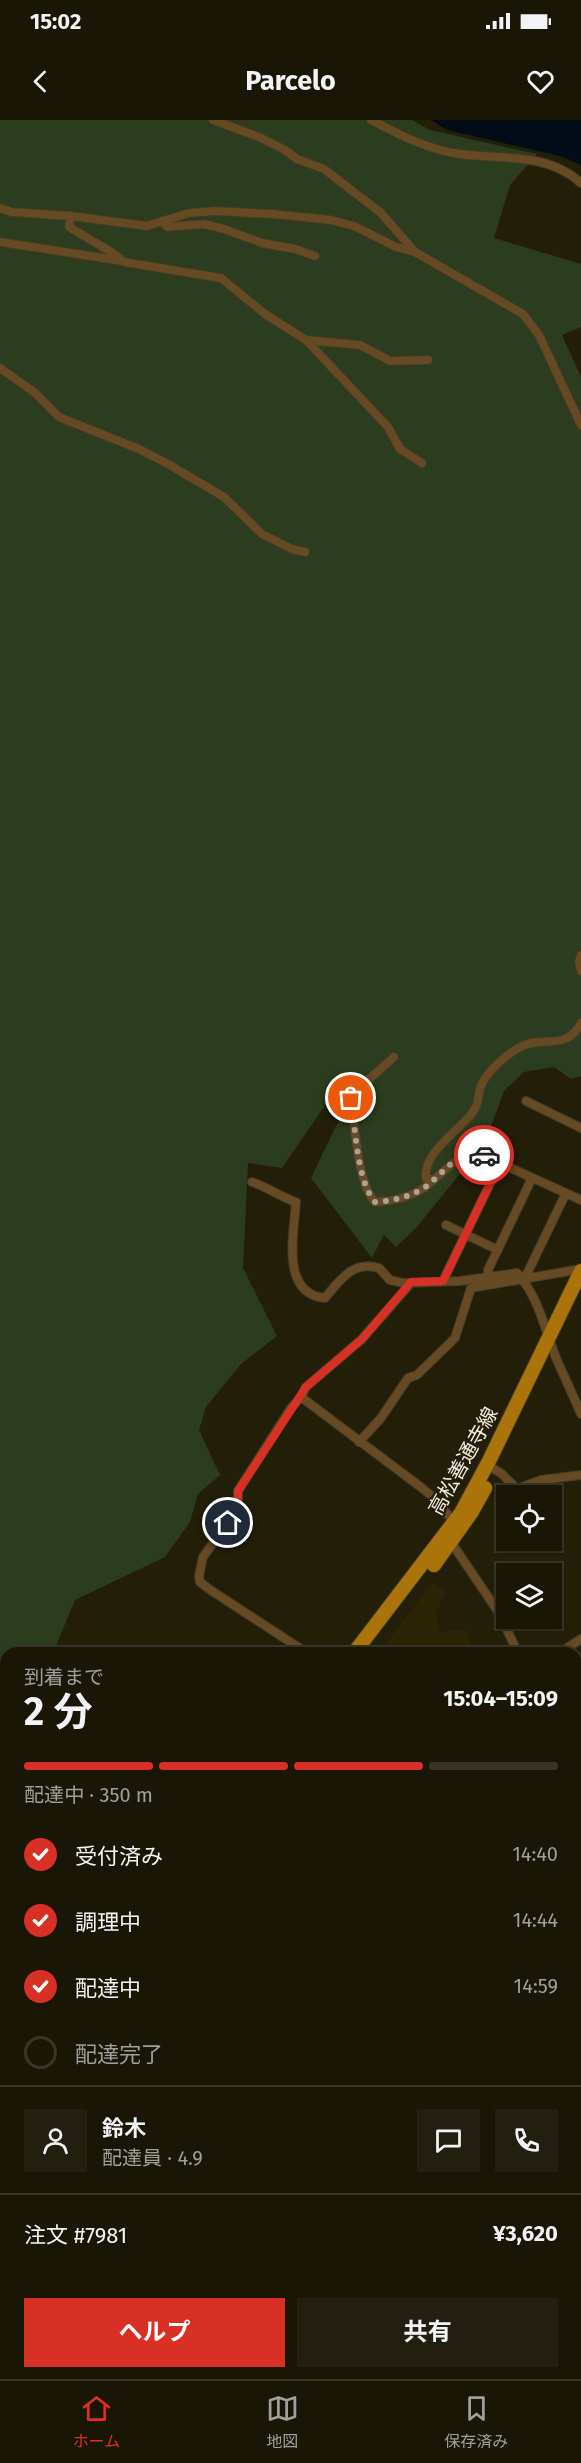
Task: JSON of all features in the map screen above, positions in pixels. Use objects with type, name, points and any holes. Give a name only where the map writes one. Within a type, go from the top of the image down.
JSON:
[{"type":"main road","name":"高松善通寺線","points":[[371,1647],[471,1514],[494,1469],[581,1272]]},
{"type":"main road","name":"高松善通寺線","points":[[359,1647],[454,1522],[478,1483],[551,1343],[581,1293]]},
{"type":"street","points":[[213,120],[259,137],[297,159],[324,169],[381,213],[415,252]]},
{"type":"street","points":[[371,120],[419,144],[454,153],[538,161],[562,168],[581,183]]},
{"type":"street","points":[[0,208],[12,212],[71,216],[147,226],[189,213],[215,211],[331,220],[354,226],[396,247],[415,252],[523,314],[539,335],[581,425]]},
{"type":"street","points":[[71,216],[69,227],[124,262]]},
{"type":"street","points":[[162,221],[167,227],[204,224],[262,243],[295,249],[315,256]]},
{"type":"street","points":[[0,242],[221,278],[265,314],[306,340],[388,427],[400,449],[422,463]]},
{"type":"street","points":[[306,340],[360,345],[390,361],[428,360]]},
{"type":"street","points":[[0,368],[34,392],[59,417],[139,449],[168,464],[224,497],[262,534],[292,549],[305,552]]},
{"type":"street","points":[[581,955],[579,962],[581,971]]},
{"type":"street","points":[[434,1180],[426,1178],[425,1170],[435,1152],[472,1113],[480,1101],[480,1087],[490,1072],[522,1046],[565,1040],[578,1029],[581,1023]]},
{"type":"street","points":[[394,1057],[351,1098],[362,1181],[375,1202],[398,1200],[423,1189],[466,1153],[478,1153],[581,1200]]},
{"type":"street","points":[[526,1101],[581,1128]]},
{"type":"street","points":[[443,1281],[500,1163]]},
{"type":"street","points":[[488,1276],[532,1178]]},
{"type":"street","points":[[252,1182],[264,1186],[282,1198],[296,1202],[293,1265],[303,1289],[311,1294],[325,1298],[343,1275],[362,1266],[379,1268],[390,1280],[411,1282],[518,1273],[537,1304],[581,1413]]},
{"type":"street","points":[[524,1280],[566,1193]]},
{"type":"street","points":[[446,1225],[498,1250]]},
{"type":"street","points":[[359,1442],[381,1418],[408,1378],[417,1375],[454,1338],[471,1288],[575,1270],[581,1272]]},
{"type":"street","points":[[298,1647],[200,1581],[203,1557],[238,1509],[238,1491],[306,1387],[362,1339],[411,1282]]},
{"type":"street","points":[[301,1397],[428,1493],[454,1522]]},
{"type":"street","points":[[494,1469],[502,1473],[517,1489],[541,1480],[581,1475]]},
{"type":"street","points":[[451,1542],[500,1613],[515,1647]]},
{"type":"shaded area","points":[[431,120],[581,120],[581,165],[560,156],[447,130]]},
{"type":"shaded area","points":[[433,1582],[446,1592],[436,1612],[439,1632],[465,1629],[472,1647],[384,1647]]},
{"type":"green space","points":[[0,120],[412,120],[430,130],[537,154],[510,185],[494,238],[581,264],[581,327],[562,335],[581,377],[581,1076],[571,1079],[554,1067],[524,1072],[504,1091],[485,1143],[416,1228],[396,1247],[384,1235],[372,1258],[311,1178],[339,1120],[326,1104],[282,1168],[248,1163],[243,1268],[277,1336],[241,1364],[206,1407],[199,1430],[220,1475],[198,1494],[190,1522],[165,1557],[75,1600],[55,1647],[0,1647]]},
{"type":"way so far","points":[[351,1098],[362,1181],[375,1202],[398,1200],[423,1189],[466,1153],[484,1155]]},
{"type":"route","points":[[228,1523],[238,1509],[238,1491],[306,1387],[362,1339],[411,1282],[443,1281],[500,1163],[484,1155]]}]
